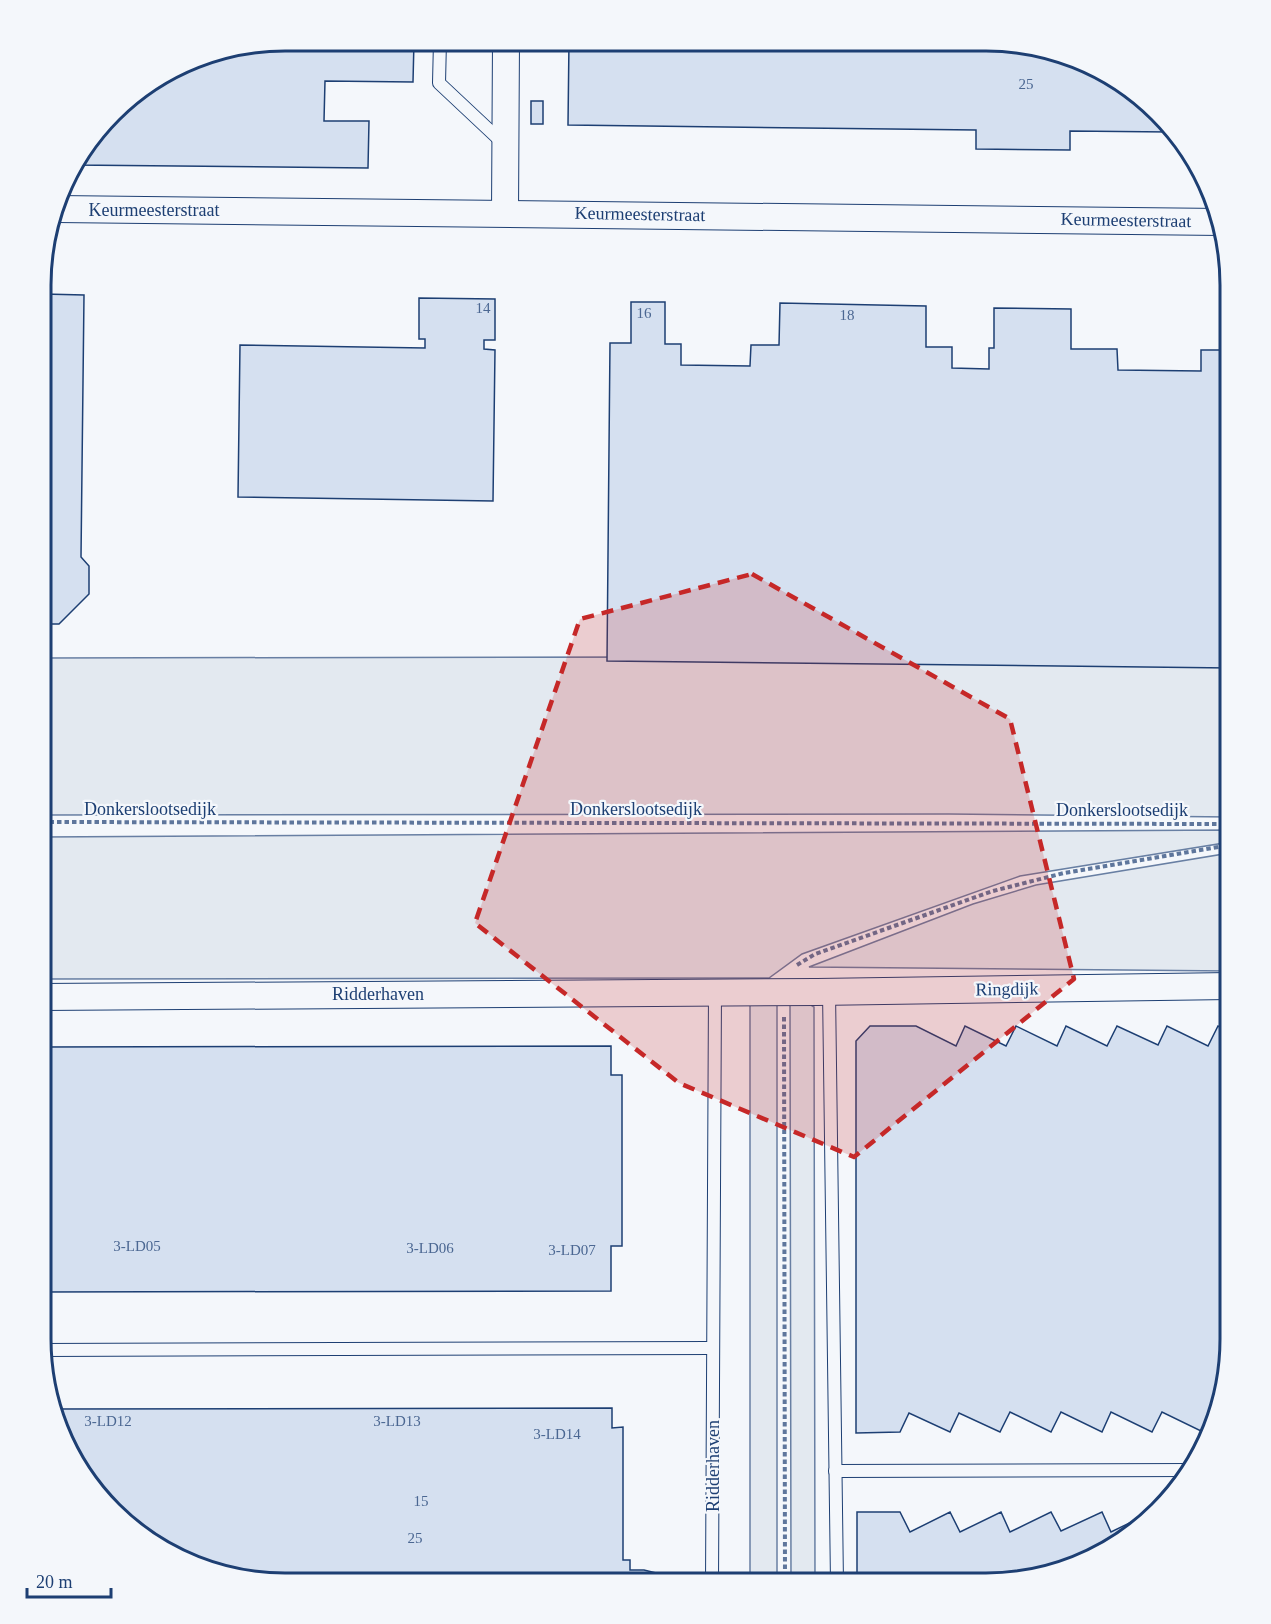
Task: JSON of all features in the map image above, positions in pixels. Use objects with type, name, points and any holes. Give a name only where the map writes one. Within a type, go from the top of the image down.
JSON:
[{"type":"street","points":[[505,212],[506,51]]},
{"type":"street","name":"Keurmeesterstraat","points":[[63,209],[505,212],[1211,222]]},
{"type":"street","name":"Ringdijk","points":[[784,992],[1220,986]]},
{"type":"street","name":"Ridderhaven","points":[[51,997],[784,992]]},
{"type":"lane","points":[[440,51],[439,83],[505,146]]},
{"type":"lane","points":[[829,991],[837,1573]]},
{"type":"lane","name":"Ridderhaven","points":[[712,1573],[716,992]]},
{"type":"lane","points":[[52,1350],[713,1348]]},
{"type":"lane","points":[[835,1471],[1180,1470]]},
{"type":"path","name":"Donkerslootsedijk","points":[[51,822],[1220,824]]},
{"type":"path","points":[[785,1573],[784,992],[789,974],[796,965],[815,954],[993,891],[1064,873],[1220,847]]},
{"type":"highlighted area","points":[[752,574],[1010,719],[1074,979],[854,1157],[679,1083],[475,923],[580,619]]},
{"type":"shaded area","points":[[609,657],[610,659],[1220,667],[1220,817],[949,814],[51,815],[51,658]]},
{"type":"shaded area","points":[[1220,830],[1220,844],[1020,876],[802,954],[769,978],[51,979],[51,837]]},
{"type":"shaded area","points":[[1220,855],[1220,971],[809,967],[973,904],[1036,885]]},
{"type":"shaded area","points":[[803,1000],[814,1007],[815,1573],[791,1573],[790,1001]]},
{"type":"shaded area","points":[[750,1001],[777,1001],[777,1573],[750,1573]]},
{"type":"building","points":[[285,51],[414,51],[413,82],[325,81],[324,121],[369,121],[368,168],[84,165],[99,142],[119,119],[142,99],[181,75],[210,63],[239,55]]},
{"type":"building","points":[[569,51],[986,51],[1032,55],[1061,63],[1090,75],[1129,99],[1163,132],[1070,131],[1070,150],[976,149],[976,130],[568,125]]},
{"type":"building","points":[[531,101],[543,101],[543,124],[531,124]]},
{"type":"building","points":[[51,294],[84,295],[81,557],[89,566],[89,594],[59,624],[51,624]]},
{"type":"building","points":[[419,298],[495,299],[495,340],[484,340],[484,349],[495,350],[493,501],[238,497],[240,345],[425,348],[425,339],[419,339]]},
{"type":"building","points":[[631,302],[665,302],[665,344],[681,344],[681,365],[750,366],[751,345],[779,345],[780,303],[926,306],[926,347],[952,347],[952,368],[989,369],[989,348],[994,348],[994,308],[1071,309],[1071,349],[1117,349],[1118,370],[1201,371],[1201,350],[1220,350],[1220,668],[607,661],[610,343],[631,343]]},
{"type":"building","points":[[870,1026],[916,1026],[956,1046],[965,1026],[1006,1046],[1016,1026],[1057,1046],[1066,1026],[1107,1046],[1117,1026],[1158,1045],[1167,1026],[1208,1046],[1218,1026],[1220,1027],[1220,1339],[1216,1385],[1201,1431],[1162,1412],[1152,1432],[1111,1412],[1102,1432],[1061,1412],[1051,1432],[1010,1412],[1000,1432],[959,1413],[950,1432],[909,1413],[900,1432],[856,1433],[856,1041]]},
{"type":"building","points":[[611,1046],[611,1075],[622,1075],[622,1246],[611,1246],[611,1291],[51,1292],[51,1047]]},
{"type":"building","points":[[612,1408],[612,1428],[623,1427],[623,1560],[630,1560],[630,1570],[656,1573],[285,1573],[254,1571],[224,1565],[168,1542],[142,1525],[119,1505],[99,1482],[82,1456],[62,1409]]},
{"type":"building","points":[[857,1512],[900,1512],[910,1532],[950,1512],[960,1532],[1001,1512],[1010,1532],[1051,1512],[1061,1531],[1102,1512],[1111,1532],[1133,1521],[1090,1549],[1061,1561],[1032,1569],[986,1573],[857,1573]]}]
